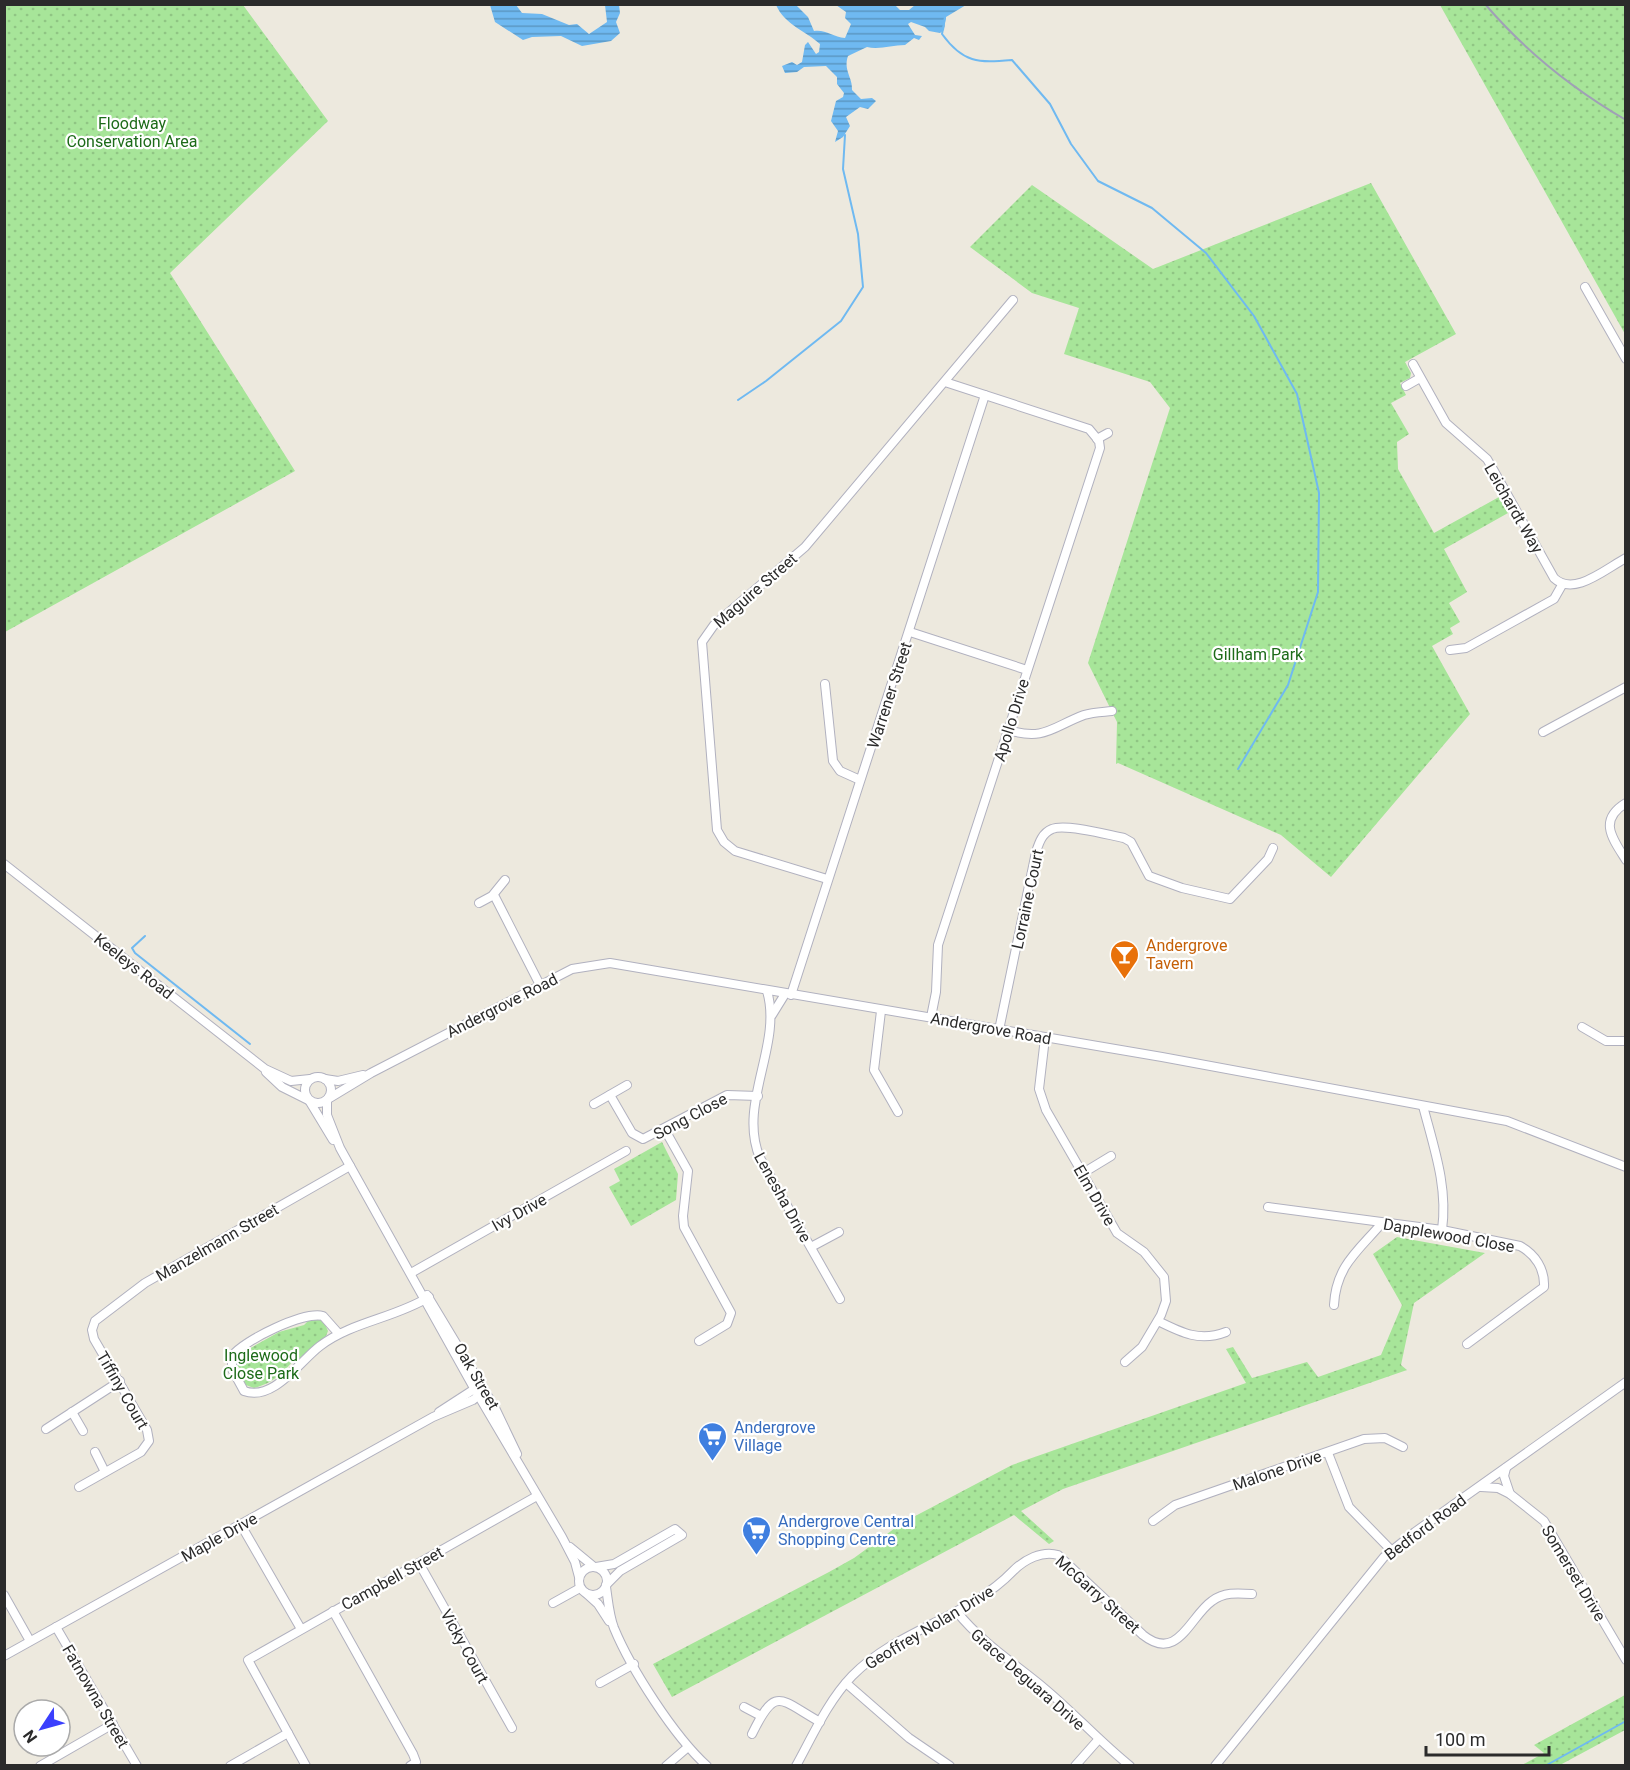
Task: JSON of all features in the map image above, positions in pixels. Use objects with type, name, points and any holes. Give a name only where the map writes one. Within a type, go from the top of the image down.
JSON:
[{"type":"street","points":[[1585,287],[1626,359]]},
{"type":"street","name":"Maguire Street","points":[[827,879],[735,851],[720,837],[717,830],[702,642],[714,625],[805,547],[945,382],[1001,311],[1013,300]]},
{"type":"street","name":"Leichardt Way","points":[[1413,364],[1446,423],[1487,459],[1554,578],[1562,585]]},
{"type":"street","points":[[1406,386],[1420,378]]},
{"type":"street","points":[[945,382],[1089,429],[1097,439],[1108,433]]},
{"type":"street","name":"Warrener Street","points":[[788,994],[910,632],[985,395]]},
{"type":"street","name":"Apollo Drive","points":[[931,1017],[936,992],[938,945],[1096,462],[1100,447],[1097,439]]},
{"type":"street","points":[[1450,650],[1466,648],[1554,599],[1562,585],[1574,586],[1626,558]]},
{"type":"street","points":[[910,632],[1027,670]]},
{"type":"street","points":[[825,684],[833,761],[840,771],[860,780]]},
{"type":"street","points":[[1543,732],[1626,687]]},
{"type":"street","points":[[1008,730],[1026,735],[1041,735],[1082,716],[1112,711]]},
{"type":"street","points":[[1626,803],[1613,811],[1609,819],[1614,840],[1626,860]]},
{"type":"street","name":"Lorraine Court","points":[[999,1030],[1036,852],[1040,839],[1052,829],[1062,828],[1124,838],[1131,842],[1142,868],[1149,876],[1182,888],[1230,899],[1268,859],[1273,848]]},
{"type":"street","name":"Keeleys Road","points":[[4,864],[263,1068],[282,1087],[309,1101]]},
{"type":"street","points":[[479,903],[494,895],[505,880]]},
{"type":"street","points":[[494,895],[540,985]]},
{"type":"street","name":"Andergrove Road","points":[[328,1100],[371,1072],[540,985],[578,967],[605,963],[881,1011],[931,1017],[1508,1121],[1626,1167]]},
{"type":"street","name":"Lenesha Drive","points":[[767,991],[772,1017],[753,1127],[756,1149],[840,1299]]},
{"type":"street","name":"Lenesha Drive","points":[[772,1017],[788,994]]},
{"type":"street","points":[[881,1011],[873,1067],[898,1112]]},
{"type":"street","points":[[1582,1027],[1606,1041],[1626,1041]]},
{"type":"street","name":"Elm Drive","points":[[1045,1038],[1039,1089],[1046,1110],[1117,1233],[1144,1251],[1164,1277],[1166,1301],[1158,1321],[1140,1349],[1125,1362]]},
{"type":"street","name":"Keeleys Road","points":[[263,1068],[288,1080],[310,1079]]},
{"type":"street","name":"Andergrove Road","points":[[322,1077],[340,1080],[371,1072]]},
{"type":"street","points":[[322,1077],[330,1086],[328,1100],[319,1104],[309,1101],[304,1090],[310,1079],[322,1077]]},
{"type":"street","points":[[594,1104],[627,1085]]},
{"type":"street","name":"Song Close","points":[[610,1095],[635,1137],[647,1139],[726,1095],[738,1093],[758,1096]]},
{"type":"street","name":"Oak Street","points":[[328,1100],[327,1115],[340,1148],[411,1273],[503,1423],[537,1496],[575,1562],[579,1577]]},
{"type":"street","name":"Oak Street","points":[[309,1101],[340,1148]]},
{"type":"street","points":[[1423,1106],[1444,1186],[1446,1205],[1443,1230]]},
{"type":"street","points":[[665,1130],[688,1171],[684,1227],[731,1313],[728,1324],[699,1341]]},
{"type":"street","name":"Ivy Drive","points":[[411,1273],[626,1151]]},
{"type":"street","points":[[1083,1173],[1111,1156]]},
{"type":"street","name":"Manzelmann Street","points":[[93,1328],[98,1319],[145,1283],[350,1166]]},
{"type":"street","name":"Dapplewood Close","points":[[1268,1207],[1443,1230],[1520,1246],[1529,1251],[1542,1268],[1545,1277],[1544,1287],[1537,1295],[1467,1344]]},
{"type":"street","points":[[1334,1305],[1335,1284],[1343,1269],[1382,1223]]},
{"type":"street","points":[[811,1247],[839,1232]]},
{"type":"street","points":[[339,1334],[323,1316],[306,1316],[239,1348],[232,1357],[232,1369],[244,1391],[260,1391],[280,1382],[313,1351],[339,1334],[378,1320],[427,1298]]},
{"type":"street","name":"Oak Street","points":[[427,1298],[478,1396],[532,1485]]},
{"type":"street","points":[[1158,1321],[1187,1335],[1201,1338],[1226,1332]]},
{"type":"street","name":"Tiffiny Court","points":[[80,1487],[141,1452],[149,1441],[148,1432],[120,1381],[94,1341],[93,1328]]},
{"type":"street","points":[[46,1429],[120,1381]]},
{"type":"street","name":"Bedford Road","points":[[1215,1766],[1391,1550],[1626,1382]]},
{"type":"street","points":[[474,1388],[483,1388]]},
{"type":"street","name":"Maple Drive","points":[[433,1417],[474,1388]]},
{"type":"street","points":[[478,1396],[483,1388]]},
{"type":"street","name":"Maple Drive","points":[[4,1656],[433,1417],[478,1396]]},
{"type":"street","points":[[72,1412],[83,1431]]},
{"type":"street","name":"Malone Drive","points":[[1153,1521],[1174,1505],[1364,1439],[1385,1438],[1403,1447]]},
{"type":"street","points":[[95,1452],[105,1472]]},
{"type":"street","points":[[1328,1453],[1349,1508],[1391,1550]]},
{"type":"street","points":[[1506,1468],[1504,1476],[1510,1494]]},
{"type":"street","name":"Somerset Drive","points":[[1477,1488],[1489,1486],[1510,1494],[1544,1521],[1626,1660]]},
{"type":"street","name":"Campbell Street","points":[[288,1733],[248,1660],[537,1496]]},
{"type":"street","points":[[241,1525],[301,1629]]},
{"type":"street","points":[[554,1603],[583,1591],[597,1594],[620,1571],[679,1532],[614,1564],[583,1570],[579,1577],[583,1591],[598,1604],[667,1719],[706,1766]]},
{"type":"street","name":"Oak Street","points":[[561,1537],[595,1567]]},
{"type":"street","name":"McGarry Street","points":[[1004,1581],[1019,1565],[1035,1557],[1049,1552],[1058,1555],[1145,1637],[1163,1643],[1183,1635],[1204,1608],[1215,1599],[1231,1593],[1252,1594]]},
{"type":"street","name":"Vicky Court","points":[[418,1563],[512,1728]]},
{"type":"street","points":[[595,1567],[605,1573],[612,1622],[618,1635]]},
{"type":"street","name":"Geoffrey Nolan Drive","points":[[796,1766],[820,1722],[846,1683],[864,1665],[888,1649],[957,1612],[1004,1581]]},
{"type":"street","points":[[4,1595],[30,1641]]},
{"type":"street","points":[[333,1611],[413,1755],[416,1762],[410,1766]]},
{"type":"street","name":"Grace Deguara Drive","points":[[957,1612],[983,1641],[1045,1689],[1098,1740],[1130,1766]]},
{"type":"street","name":"Fatnowna Street","points":[[56,1627],[137,1766]]},
{"type":"street","points":[[600,1683],[634,1664]]},
{"type":"street","points":[[846,1683],[909,1738],[950,1766]]},
{"type":"street","points":[[752,1734],[768,1704],[779,1701],[820,1722]]},
{"type":"street","points":[[744,1707],[761,1716]]},
{"type":"street","points":[[40,1766],[113,1724]]},
{"type":"street","points":[[230,1766],[288,1733],[306,1766]]},
{"type":"street","points":[[1075,1766],[1098,1740]]},
{"type":"street","points":[[666,1766],[688,1747]]},
{"type":"green space","name":"Floodway Conservation Area","points":[[5,4],[243,5],[328,121],[170,273],[295,471],[5,632]]},
{"type":"green space","points":[[1440,5],[1625,5],[1625,334]]},
{"type":"green space","name":"Gillham Park","points":[[1371,183],[1456,334],[1405,362],[1411,373],[1410,378],[1400,383],[1406,395],[1391,403],[1409,434],[1397,442],[1398,469],[1434,533],[1499,497],[1508,513],[1444,549],[1467,592],[1449,603],[1460,622],[1450,628],[1453,634],[1432,646],[1470,714],[1331,877],[1281,835],[1116,764],[1117,722],[1088,663],[1170,408],[1150,382],[1064,354],[1079,308],[1032,293],[970,247],[1032,185],[1153,269]]},
{"type":"green space","points":[[662,1142],[678,1174],[676,1200],[631,1226],[609,1187],[620,1181],[614,1169]]},
{"type":"green space","points":[[1397,1237],[1485,1253],[1414,1303],[1401,1365],[1407,1370],[1063,1489],[1021,1511],[1054,1541],[1049,1544],[1014,1515],[672,1697],[653,1664],[854,1558],[902,1523],[1012,1465],[1246,1383],[1226,1349],[1233,1347],[1252,1378],[1307,1362],[1318,1377],[1381,1355],[1402,1305],[1373,1254]]},
{"type":"green space","name":"Inglewood Close Park","points":[[310,1319],[323,1320],[328,1331],[326,1336],[300,1358],[296,1358],[273,1380],[254,1388],[243,1384],[239,1367],[236,1366],[240,1354],[279,1332],[304,1325]]},
{"type":"green space","points":[[1625,1695],[1625,1730],[1560,1765],[1522,1765],[1544,1753],[1534,1745]]},
{"type":"water","points":[[490,5],[516,5],[522,13],[542,14],[569,25],[577,24],[589,34],[607,22],[605,5],[619,5],[620,13],[616,22],[620,33],[611,41],[582,46],[561,36],[532,37],[523,40],[495,22]]},
{"type":"water","points":[[776,5],[796,5],[808,17],[814,31],[845,38],[851,24],[845,18],[846,12],[836,5],[895,5],[900,10],[909,10],[915,5],[966,5],[946,17],[944,30],[940,33],[929,31],[911,22],[908,24],[915,35],[922,36],[919,40],[914,38],[905,45],[867,47],[848,56],[847,70],[852,90],[861,99],[872,98],[876,101],[868,109],[860,107],[846,117],[850,126],[843,137],[835,142],[838,131],[831,121],[836,101],[843,97],[844,93],[837,84],[837,77],[826,66],[804,67],[797,72],[785,73],[782,66],[792,62],[797,65],[802,62],[805,45],[808,42],[816,54],[819,52],[820,44],[790,23]]},
{"type":"waterway","points":[[945,17],[942,34],[964,56],[980,61],[1012,60],[1050,104],[1071,144],[1098,181],[1152,208],[1206,253],[1254,316],[1297,394],[1319,493],[1318,592],[1288,685],[1238,769]]},
{"type":"waterway","points":[[738,400],[766,381],[841,321],[863,287],[858,234],[843,169],[845,135]]},
{"type":"waterway","points":[[145,936],[132,948],[135,953],[250,1044]]},
{"type":"waterway","points":[[1545,1766],[1626,1721]]},
{"type":"railway","points":[[1485,4],[1516,38],[1551,68],[1626,120]]},
{"type":"place","name":"Andergrove Tavern","points":[[1125,980]]},
{"type":"place","name":"Andergrove Village","points":[[713,1462]]},
{"type":"place","name":"Andergrove Central Shopping Centre","points":[[757,1556]]}]
